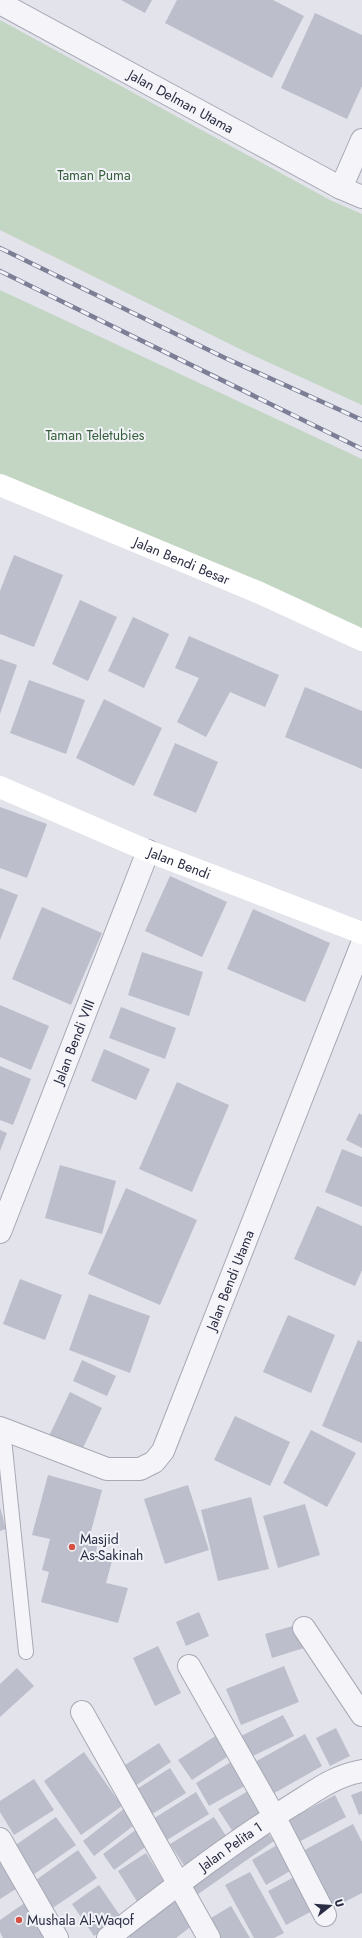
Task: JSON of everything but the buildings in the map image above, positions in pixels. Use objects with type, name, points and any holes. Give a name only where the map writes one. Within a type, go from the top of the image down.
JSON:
[{"type":"street","name":"Jalan Delman Utama","points":[[0,3],[341,188],[362,197]]},
{"type":"street","points":[[341,188],[362,140]]},
{"type":"street","name":"Jalan Bendi Besar","points":[[0,485],[260,593],[362,640]]},
{"type":"street","name":"Jalan Bendi","points":[[0,787],[148,852],[362,933]]},
{"type":"street","name":"Jalan Bendi VIII","points":[[0,1232],[148,852]]},
{"type":"street","name":"Jalan Bendi Utama","points":[[1,1428],[107,1469],[140,1468],[154,1462],[163,1451],[362,944]]},
{"type":"street","points":[[304,1628],[362,1716]]},
{"type":"street","points":[[189,1666],[274,1816],[325,1915]]},
{"type":"street","points":[[82,1712],[209,1938]]},
{"type":"street","name":"Jalan Pelita 1","points":[[108,1938],[178,1885],[274,1816],[328,1782],[362,1771]]},
{"type":"street","points":[[0,1839],[58,1938]]},
{"type":"lane","points":[[1,1428],[26,1652]]},
{"type":"green space","name":"Taman Puma","points":[[0,20],[330,200],[362,214],[362,405],[246,352],[0,230]]},
{"type":"green space","name":"Taman Teletubies","points":[[0,290],[362,459],[362,647],[0,494]]},
{"type":"railway","points":[[0,248],[223,357],[362,420]]},
{"type":"railway","points":[[0,271],[362,449]]},
{"type":"place","name":"Masjid As-Sakinah","points":[[72,1547]]},
{"type":"place","name":"Mushala Al-Waqof","points":[[19,1920]]}]
